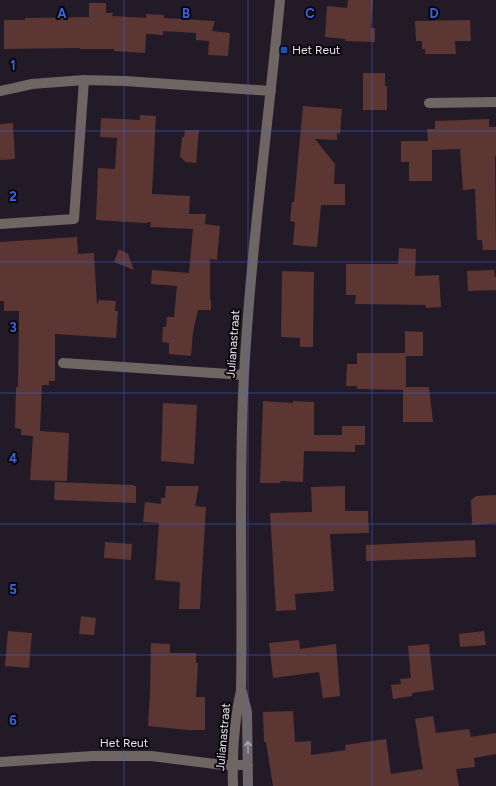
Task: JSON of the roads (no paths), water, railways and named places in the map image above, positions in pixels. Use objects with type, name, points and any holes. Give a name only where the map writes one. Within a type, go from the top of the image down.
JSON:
[{"type":"street","name":"Julianastraat","points":[[233,786],[232,764],[236,713],[241,690],[241,448],[244,375],[250,282],[280,0]]},
{"type":"street","points":[[0,224],[74,219],[84,80]]},
{"type":"street","points":[[0,91],[32,84],[84,80],[125,81],[271,91]]},
{"type":"street","points":[[429,103],[496,102]]},
{"type":"street","points":[[63,363],[244,375]]},
{"type":"street","name":"Julianastraat","points":[[241,690],[247,712],[248,786]]},
{"type":"street","name":"Het Reut","points":[[0,762],[93,756],[151,756],[224,765],[248,765]]},
{"type":"place","name":"Het Reut","points":[[284,50]]}]
